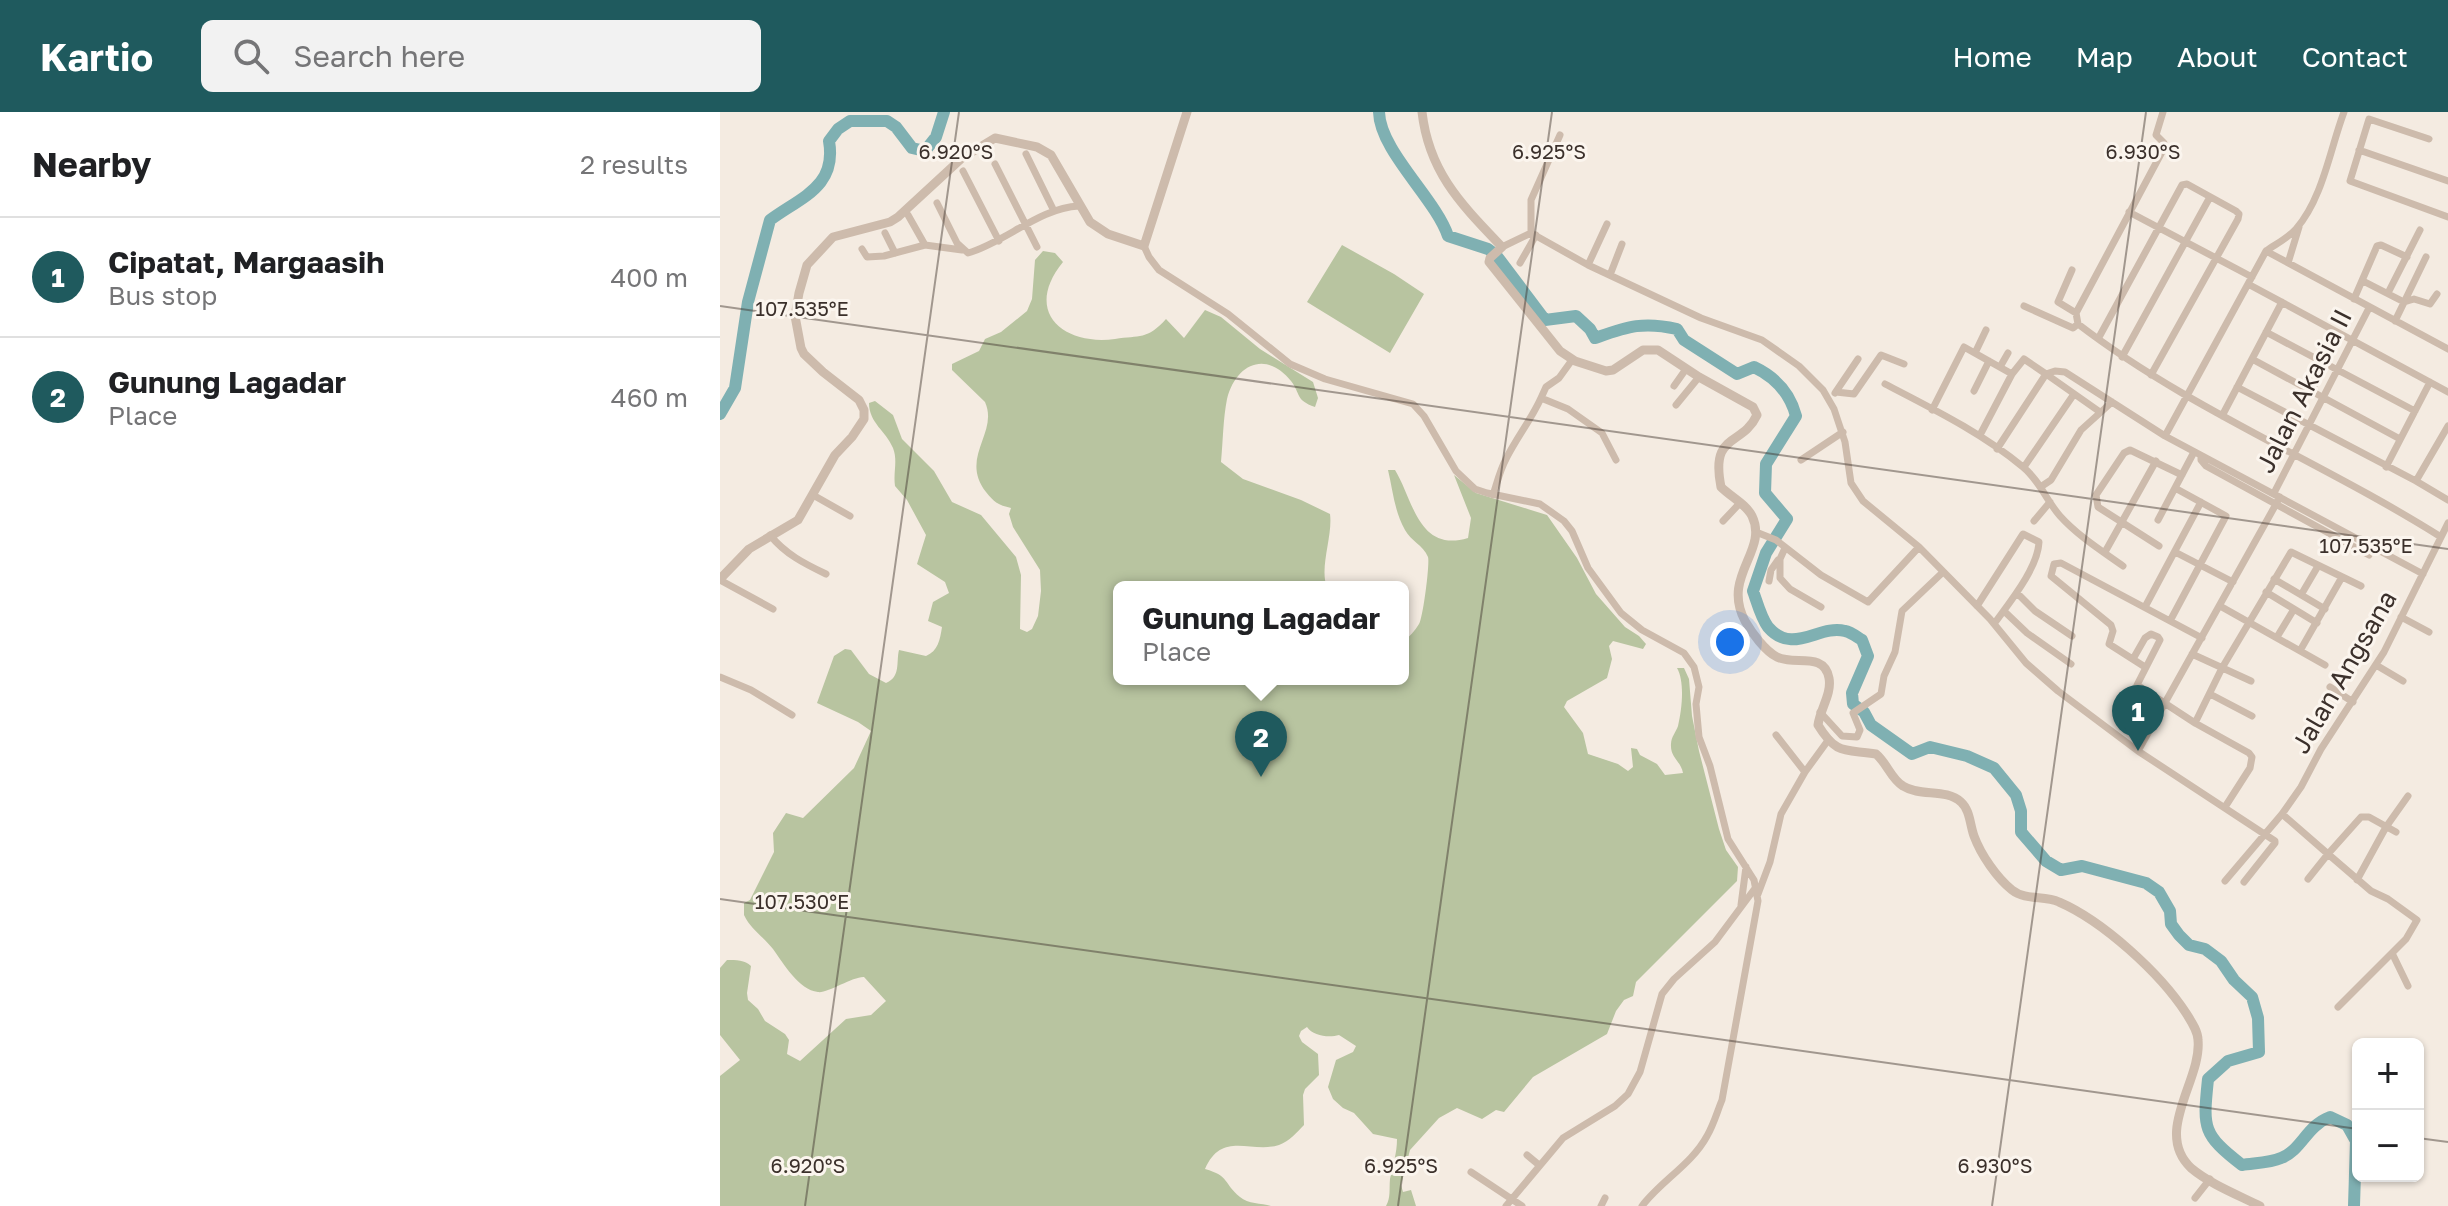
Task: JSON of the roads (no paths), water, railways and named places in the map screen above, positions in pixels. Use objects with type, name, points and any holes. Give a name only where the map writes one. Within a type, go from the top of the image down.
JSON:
[{"type":"street","points":[[1187,112],[1144,246],[1149,257],[1159,270],[1228,314],[1290,364],[1325,379],[1413,404],[1456,471],[1475,489],[1546,506],[1558,514],[1571,528],[1588,568],[1621,613],[1642,630],[1675,647],[1691,661],[1699,680],[1696,704],[1699,737],[1710,766],[1729,843],[1757,890]]},
{"type":"street","points":[[1422,112],[1427,140],[1441,174],[1498,250]]},
{"type":"street","points":[[2163,112],[2156,135],[2164,143],[2163,150],[2076,313],[2078,324],[2122,357],[2186,396],[2448,545]]},
{"type":"street","points":[[2288,263],[2299,226],[2318,188],[2344,112]]},
{"type":"street","points":[[2429,139],[2370,116],[2349,178],[2353,184],[2448,217]]},
{"type":"street","points":[[1520,263],[1533,234],[1531,200],[1560,135]]},
{"type":"street","points":[[773,609],[720,580],[749,549],[798,520],[835,455],[861,427],[865,416],[856,397],[823,372],[801,348],[795,316],[799,293],[807,265],[821,248],[833,237],[890,222],[908,210],[962,158],[995,138],[1037,147],[1051,155],[1090,222],[1101,231],[1144,246]]},
{"type":"street","points":[[2359,150],[2448,181]]},
{"type":"street","points":[[1026,154],[1054,211]]},
{"type":"street","points":[[995,164],[1037,247]]},
{"type":"street","points":[[963,171],[999,241]]},
{"type":"street","points":[[2098,339],[2185,184],[2239,214],[2151,375]]},
{"type":"street","points":[[2122,357],[2210,197]]},
{"type":"street","points":[[937,203],[957,243],[970,253],[1054,211],[1079,206]]},
{"type":"street","points":[[2129,212],[2187,241],[2282,302],[2448,392]]},
{"type":"street","points":[[908,215],[925,245]]},
{"type":"street","points":[[1588,265],[1607,224]]},
{"type":"street","points":[[2165,436],[2266,251],[2299,226]]},
{"type":"street","points":[[2388,293],[2420,230]]},
{"type":"street","points":[[885,233],[895,253]]},
{"type":"street","points":[[1533,234],[1498,250],[1489,262],[1570,362],[1597,370],[1613,370],[1638,353],[1654,349],[1667,354],[1698,380],[1747,402],[1757,415],[1721,452],[1721,487],[1737,506],[1751,513],[1756,532],[1752,551],[1739,581],[1738,605],[1746,623],[1775,656],[1787,661],[1816,662],[1824,667],[1830,682],[1818,725],[1826,744],[1844,751],[1876,754],[1899,783],[1907,788],[1958,800],[1966,808],[1979,847],[2009,888],[2018,895],[2052,900],[2075,911],[2134,953],[2163,982],[2187,1014],[2198,1037],[2196,1063],[2182,1102],[2179,1145],[2190,1166],[2260,1206]]},
{"type":"street","points":[[1533,234],[1588,265],[1701,318],[1762,340],[1810,375],[1829,399],[1843,432],[1849,475],[1856,493],[1919,547],[1994,624],[2026,663],[2138,751],[2265,833],[2275,843],[2244,882]]},
{"type":"street","points":[[1610,275],[1622,244]]},
{"type":"street","points":[[862,249],[867,257],[925,245],[964,250]]},
{"type":"street","points":[[2354,299],[2379,245],[2407,257]]},
{"type":"street","points":[[2266,251],[2448,349]]},
{"type":"street","points":[[2395,321],[2426,257]]},
{"type":"street","points":[[2072,270],[2058,302],[2076,313]]},
{"type":"street","points":[[2363,281],[2404,302],[2414,299],[2430,304],[2437,294]]},
{"type":"street","points":[[2222,416],[2282,302]]},
{"type":"street","points":[[2024,306],[2073,328],[2078,324]]},
{"type":"street","name":"Jalan Akasia II","points":[[2138,751],[2277,498],[2293,455],[2369,308]]},
{"type":"street","points":[[1975,353],[1986,330]]},
{"type":"street","points":[[2266,332],[2415,411]]},
{"type":"street","points":[[1932,410],[1963,347],[2012,374]]},
{"type":"street","points":[[2000,367],[2008,353]]},
{"type":"street","points":[[1836,392],[1854,394],[1881,355],[1904,364]]},
{"type":"street","points":[[1829,399],[1858,359]]},
{"type":"street","points":[[1980,435],[2012,374],[2024,359],[2100,412]]},
{"type":"street","points":[[2252,359],[2400,439]]},
{"type":"street","points":[[1974,391],[1989,361]]},
{"type":"street","points":[[1493,495],[1504,462],[1530,423],[1546,387],[1559,378],[1570,362]]},
{"type":"street","points":[[2311,391],[2326,364]]},
{"type":"street","points":[[1674,386],[1684,371]]},
{"type":"street","points":[[1997,449],[2046,374],[2065,372],[2198,454],[2206,466],[2277,498],[2423,574]]},
{"type":"street","points":[[1676,405],[1690,385],[1698,380]]},
{"type":"street","points":[[2386,467],[2430,382]]},
{"type":"street","points":[[1885,384],[1980,435],[2024,467],[2042,486],[2050,502],[2068,524],[2123,566]]},
{"type":"street","points":[[2237,387],[2448,500]]},
{"type":"street","points":[[2024,467],[2074,394]]},
{"type":"street","points":[[1541,398],[1568,409],[1602,433],[1616,460]]},
{"type":"street","points":[[2042,486],[2049,483],[2077,436],[2112,402]]},
{"type":"street","points":[[2416,481],[2448,426]]},
{"type":"street","points":[[1801,460],[1843,432]]},
{"type":"street","points":[[2159,546],[2098,507],[2095,499],[2124,453],[2130,450],[2182,475]]},
{"type":"street","points":[[2158,520],[2182,475],[2198,454]]},
{"type":"street","points":[[2105,552],[2156,461]]},
{"type":"street","points":[[2170,621],[2226,517],[2175,488]]},
{"type":"street","points":[[813,495],[850,516]]},
{"type":"street","points":[[2277,498],[2369,555]]},
{"type":"street","points":[[2034,521],[2050,502]]},
{"type":"street","points":[[2145,607],[2201,502]]},
{"type":"street","points":[[1723,521],[1737,506]]},
{"type":"street","name":"Jalan Angsana","points":[[2225,881],[2282,814],[2353,702],[2376,665],[2448,523]]},
{"type":"street","points":[[1756,532],[1774,539],[1821,575],[1869,602],[1919,547]]},
{"type":"street","points":[[1977,606],[2025,533],[2040,544],[2017,593],[1994,624]]},
{"type":"street","points":[[770,535],[795,557],[826,574]]},
{"type":"street","points":[[1769,581],[1771,570],[1785,548]]},
{"type":"street","points":[[2175,552],[2233,582]]},
{"type":"street","points":[[2195,723],[2222,668],[2292,552],[2361,586]]},
{"type":"street","points":[[1780,559],[1780,578],[1785,586],[1821,607]]},
{"type":"street","points":[[2145,667],[2109,644],[2113,631],[2111,625],[2051,576],[2054,564],[2061,563],[2202,638]]},
{"type":"street","points":[[2301,595],[2318,566]]},
{"type":"street","points":[[1820,712],[1842,736],[1854,739],[1860,730],[1854,712],[1881,694],[1884,676],[1895,652],[1902,611],[1942,573]]},
{"type":"street","points":[[2301,649],[2342,577]]},
{"type":"street","points":[[2274,579],[2325,609]]},
{"type":"street","points":[[2266,592],[2317,623]]},
{"type":"street","points":[[2017,593],[2035,611],[2072,636]]},
{"type":"street","points":[[2220,606],[2325,665]]},
{"type":"street","points":[[2277,637],[2294,609]]},
{"type":"street","points":[[2004,611],[2027,633],[2071,664]]},
{"type":"street","points":[[2401,617],[2429,632]]},
{"type":"street","points":[[2133,659],[2145,638],[2151,634],[2158,637],[2160,640],[2136,684],[2252,757],[2250,768],[2225,807]]},
{"type":"street","points":[[2192,654],[2251,681]]},
{"type":"street","points":[[2376,665],[2403,681]]},
{"type":"street","points":[[720,677],[751,690],[792,715]]},
{"type":"street","points":[[2330,687],[2353,702]]},
{"type":"street","points":[[2210,694],[2252,716]]},
{"type":"street","points":[[1776,735],[1805,772]]},
{"type":"street","points":[[1642,1206],[1654,1190],[1700,1146],[1715,1118],[1722,1100],[1757,890],[1770,862],[1778,823],[1805,772],[1826,744]]},
{"type":"street","points":[[2357,880],[2386,827],[2408,796]]},
{"type":"street","points":[[2282,814],[2357,880],[2417,920],[2406,939],[2338,1007]]},
{"type":"street","points":[[2308,879],[2361,817],[2369,817],[2396,832]]},
{"type":"street","points":[[1741,907],[1746,867]]},
{"type":"street","points":[[1508,1203],[1563,1138],[1615,1106],[1628,1094],[1640,1072],[1662,994],[1715,942],[1757,890]]},
{"type":"street","points":[[2392,953],[2408,986]]},
{"type":"street","points":[[1527,1155],[1539,1165]]},
{"type":"street","points":[[1471,1172],[1508,1203],[1522,1206]]},
{"type":"street","points":[[2195,1198],[2210,1179]]},
{"type":"waterway","points":[[720,414],[735,388],[748,302],[770,220],[804,197],[822,180],[828,170],[829,141],[838,129],[850,121],[887,121],[896,127],[912,148],[925,151],[936,137],[944,112]]},
{"type":"waterway","points":[[1379,112],[1388,142],[1432,206],[1448,236],[1488,249],[1496,255],[1545,320],[1576,316],[1595,338],[1635,326],[1677,329],[1684,340],[1737,374],[1754,367],[1781,387],[1796,416],[1766,464],[1765,493],[1787,519],[1766,553],[1753,591],[1768,627],[1787,639],[1835,630],[1862,640],[1868,656],[1852,693],[1853,704],[1864,712],[1871,725],[1912,754],[1930,747],[1967,756],[1994,768],[2016,795],[2021,811],[2021,832],[2046,861],[2061,870],[2082,866],[2146,883],[2159,892],[2170,911],[2171,924],[2179,935],[2189,945],[2205,949],[2221,961],[2234,980],[2252,997],[2258,1018],[2259,1052],[2228,1061],[2208,1079],[2206,1120],[2212,1137],[2242,1165],[2281,1158],[2315,1126],[2330,1117],[2347,1125],[2356,1141],[2354,1206]]},
{"type":"place","name":"Cipatat, Margaasih","points":[[2138,751]]},
{"type":"place","name":"Gunung Lagadar","points":[[1261,777]]}]
